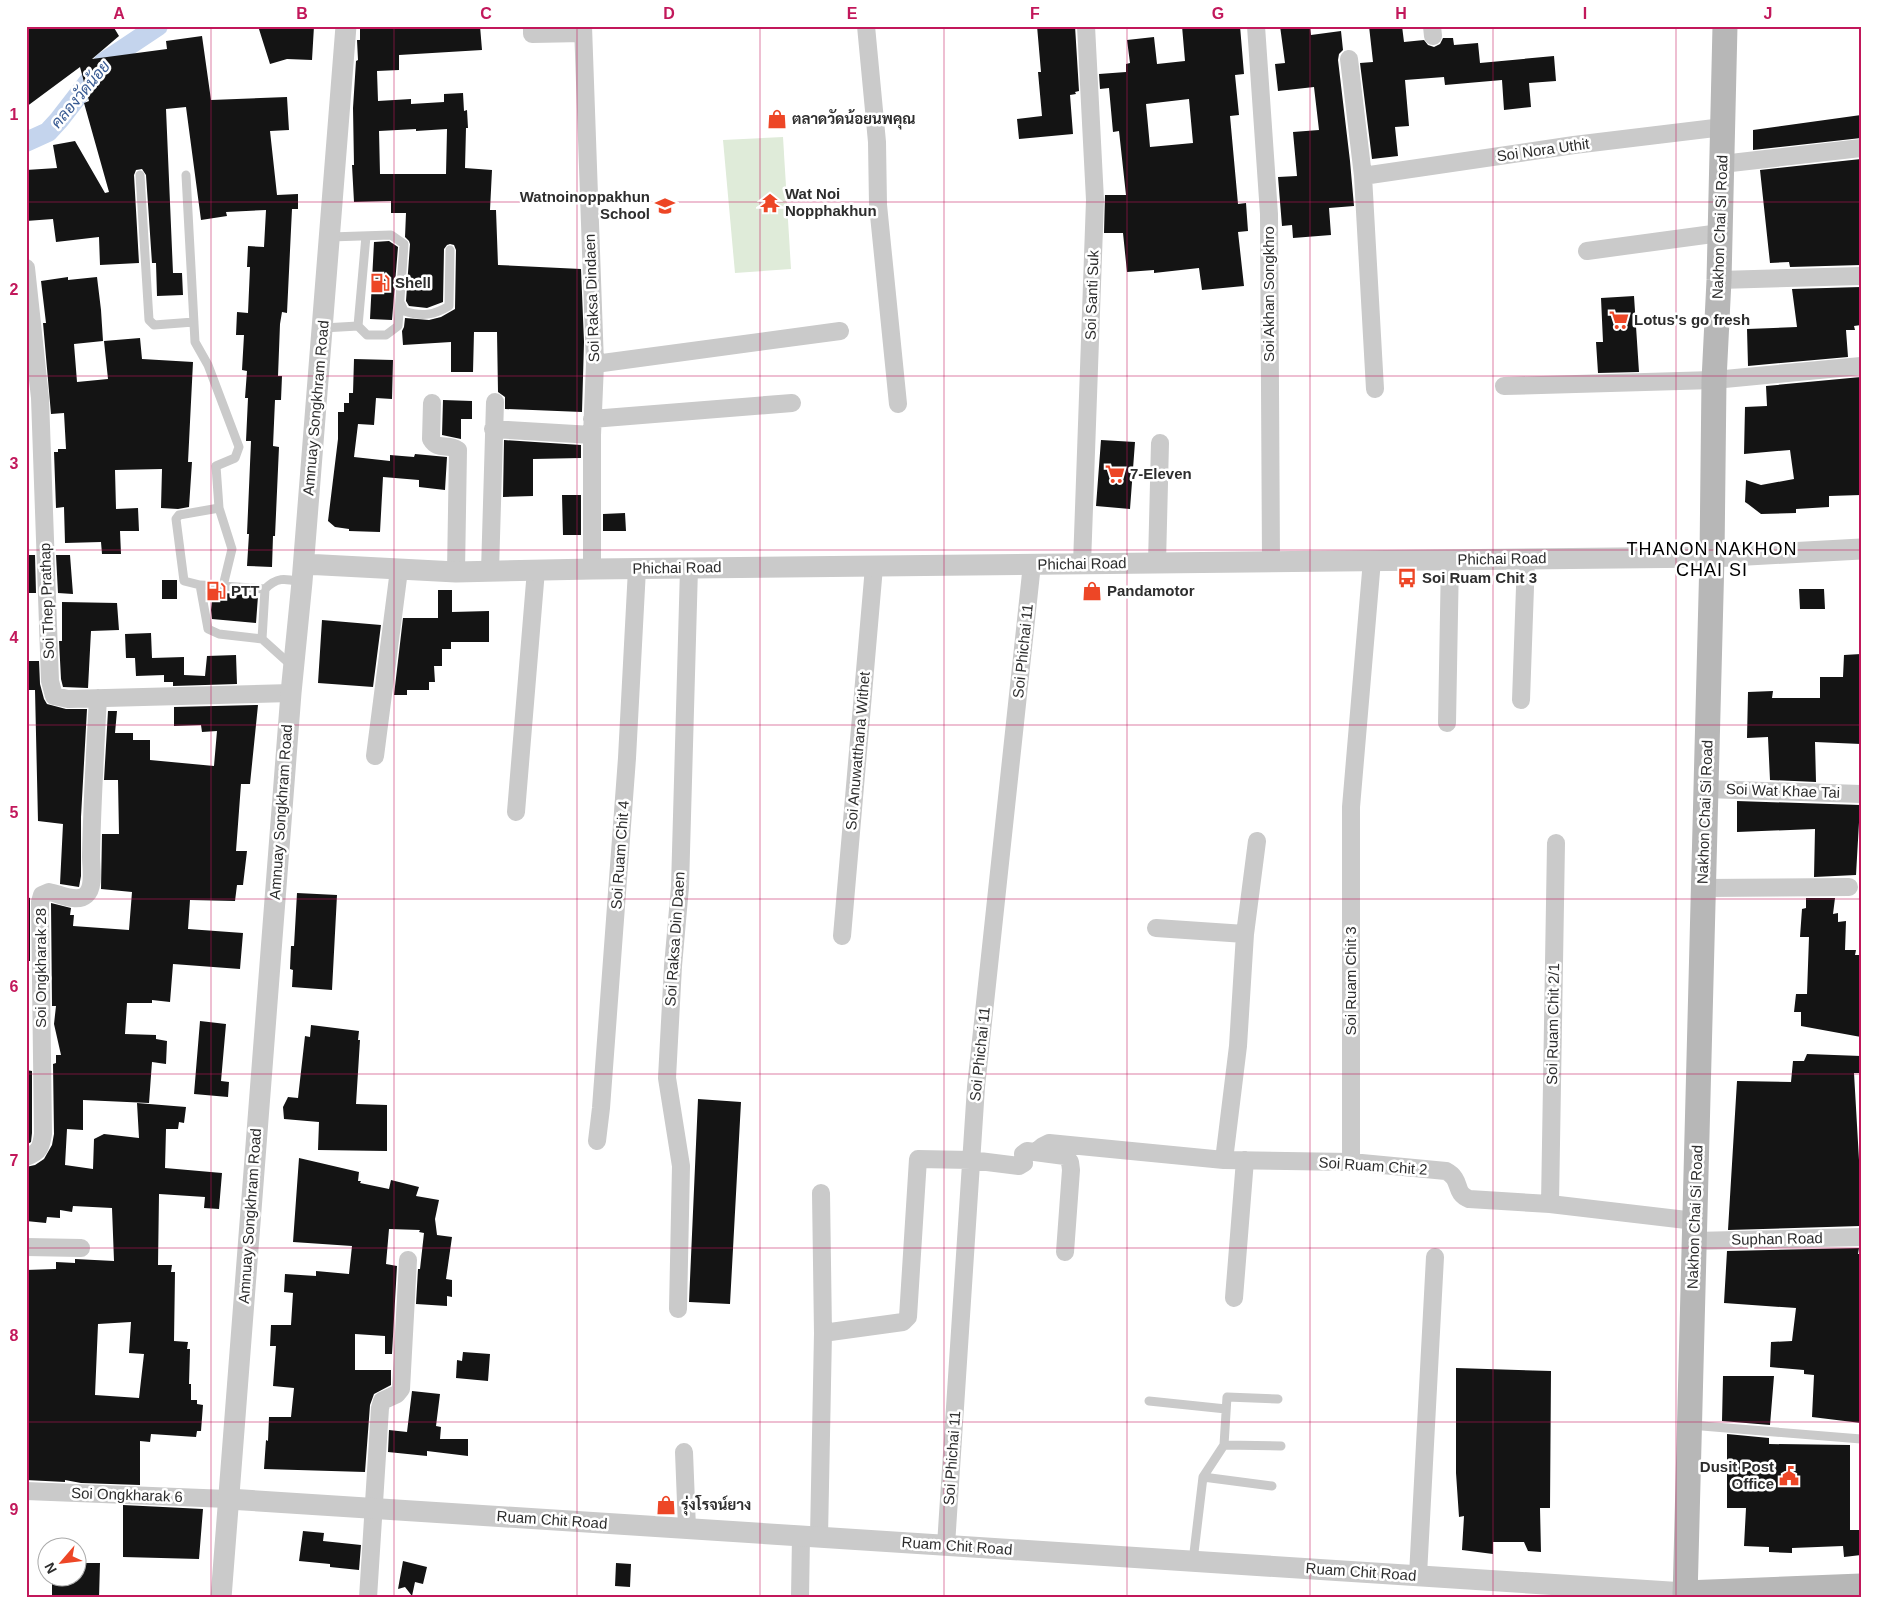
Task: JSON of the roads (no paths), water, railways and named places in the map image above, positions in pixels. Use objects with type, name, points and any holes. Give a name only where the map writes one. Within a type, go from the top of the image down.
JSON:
[{"type":"main road","name":"Nakhon Chai Si Road","points":[[1685,1595],[1712,556],[1714,380],[1719,280],[1725,26]]},
{"type":"main road","points":[[1685,1595],[1861,1586]]},
{"type":"street","name":"Amnuay Songkhram Road","points":[[221,1598],[291,693],[303,573],[346,26]]},
{"type":"street","points":[[532,26],[532,34],[583,30]]},
{"type":"street","points":[[866,26],[877,142],[878,205],[898,404]]},
{"type":"street","name":"Soi Santi Suk","points":[[1082,564],[1095,200],[1086,26]]},
{"type":"street","name":"Soi Akhan Songkhro","points":[[1256,26],[1269,214],[1271,562]]},
{"type":"street","name":"Soi Raksa Dindaen","points":[[583,30],[595,364],[592,427],[592,569]]},
{"type":"street","points":[[1349,59],[1363,176],[1375,389]]},
{"type":"street","name":"Soi Nora Uthit","points":[[1363,176],[1574,145],[1723,127]]},
{"type":"street","points":[[1722,164],[1861,148]]},
{"type":"street","points":[[1587,251],[1720,233]]},
{"type":"street","name":"Soi Thep Prathap","points":[[26,268],[40,398],[33,421],[50,681],[54,696],[68,699],[291,693]]},
{"type":"street","points":[[1719,280],[1861,276]]},
{"type":"street","points":[[595,364],[840,331]]},
{"type":"street","points":[[1504,386],[1714,380],[1861,366]]},
{"type":"street","points":[[490,571],[495,402]]},
{"type":"street","points":[[432,403],[431,438],[440,447],[451,446],[458,450],[456,572]]},
{"type":"street","points":[[493,429],[592,427],[792,403]]},
{"type":"street","points":[[1157,563],[1160,442]]},
{"type":"street","name":"Phichai Road","points":[[303,573],[399,570],[456,572],[1712,556],[1861,549]]},
{"type":"street","points":[[1521,700],[1526,558]]},
{"type":"street","points":[[1446,723],[1450,559]]},
{"type":"street","name":"Soi Ruam Chit 3","points":[[1352,1162],[1351,807],[1372,560]]},
{"type":"street","name":"Soi Phichai 11","points":[[946,1545],[977,1077],[1032,564]]},
{"type":"street","name":"Soi Anuwatthana Withet","points":[[842,936],[874,566]]},
{"type":"street","name":"Soi Raksa Din Daen","points":[[678,1309],[681,1166],[667,1078],[673,966],[680,887],[688,568]]},
{"type":"street","name":"Soi Ruam Chit 4","points":[[597,1142],[603,1089],[627,758],[637,569]]},
{"type":"street","points":[[375,756],[399,570]]},
{"type":"street","points":[[516,812],[536,570]]},
{"type":"street","name":"Soi Ongkharak 28","points":[[26,1156],[34,1154],[41,1147],[43,1134],[40,902],[42,895],[49,892],[74,898],[83,897],[89,892],[91,882],[98,698]]},
{"type":"street","name":"Soi Wat Khae Tai","points":[[1706,788],[1861,794]]},
{"type":"street","points":[[1224,1160],[1238,1046],[1245,934],[1257,841]]},
{"type":"street","name":"Soi Ruam Chit 2/1","points":[[1550,1204],[1556,843]]},
{"type":"street","points":[[1703,888],[1850,887]]},
{"type":"street","points":[[1156,928],[1245,934]]},
{"type":"street","name":"Soi Ruam Chit 2","points":[[1037,1151],[1042,1146],[1049,1144],[1224,1160],[1352,1162],[1446,1171],[1453,1175],[1458,1182],[1459,1192],[1463,1197],[1469,1199],[1550,1204],[1695,1231]]},
{"type":"street","points":[[823,1333],[903,1322],[908,1317],[918,1159],[970,1160],[1019,1166],[1024,1163],[1023,1154],[1026,1152],[1037,1151],[1065,1156],[1070,1162],[1071,1170],[1065,1252]]},
{"type":"street","points":[[1234,1298],[1245,1160]]},
{"type":"street","points":[[800,1598],[810,1536],[823,1333],[821,1193]]},
{"type":"street","name":"Suphan Road","points":[[1695,1231],[1861,1237]]},
{"type":"street","points":[[26,1247],[81,1248]]},
{"type":"street","points":[[1418,1576],[1435,1257]]},
{"type":"street","points":[[368,1598],[380,1408],[382,1401],[397,1394],[401,1389],[408,1260]]},
{"type":"street","points":[[684,1452],[687,1528]]},
{"type":"street","name":"Soi Ongkharak 6","points":[[26,1491],[228,1499]]},
{"type":"street","name":"Ruam Chit Road","points":[[228,1499],[1418,1576],[1541,1591],[1685,1595]]},
{"type":"lane","points":[[140,175],[149,320],[154,325],[194,322]]},
{"type":"lane","points":[[186,175],[195,342],[208,365],[238,447],[235,458],[216,466],[219,508],[232,549],[223,586]]},
{"type":"lane","points":[[323,328],[358,326],[367,335],[386,335],[398,326],[401,304],[404,244],[391,235],[330,237]]},
{"type":"lane","points":[[358,326],[366,236]]},
{"type":"lane","points":[[401,304],[404,311],[418,316],[437,314],[449,306],[450,250]]},
{"type":"lane","points":[[219,508],[179,515],[176,519],[184,581],[200,585],[265,590]]},
{"type":"lane","points":[[262,639],[265,590],[272,583],[283,578],[303,573]]},
{"type":"lane","points":[[200,585],[208,630],[219,634],[262,639],[294,668]]},
{"type":"lane","points":[[1193,1561],[1203,1477],[1224,1445],[1226,1397],[1278,1399]]},
{"type":"lane","points":[[1149,1401],[1226,1409]]},
{"type":"lane","points":[[1690,1425],[1861,1439]]},
{"type":"lane","points":[[1224,1445],[1281,1446]]},
{"type":"lane","points":[[1203,1477],[1272,1486]]},
{"type":"waterway","name":"คลองวัดน้อย","points":[[26,142],[48,132],[104,62],[158,26]]},
{"type":"place","name":"ตลาดวัดน้อยนพคุณ","points":[[777,119]]},
{"type":"place","name":"Wat Noi Nopphakhun","points":[[770,203]]},
{"type":"place","name":"Watnoinoppakhun School","points":[[665,206]]},
{"type":"place","name":"Shell","points":[[380,283]]},
{"type":"place","name":"Lotus's go fresh","points":[[1619,320]]},
{"type":"place","name":"7-Eleven","points":[[1115,474]]},
{"type":"place","name":"Soi Ruam Chit 3","points":[[1407,578]]},
{"type":"place","name":"PTT","points":[[216,591]]},
{"type":"place","name":"Pandamotor","points":[[1092,591]]},
{"type":"place","name":"Dusit Post Office","points":[[1789,1476]]},
{"type":"place","name":"รุ่งโรจน์ยาง","points":[[666,1505]]},
{"type":"district","name":"THANON NAKHON CHAI SI","points":[[1712,559]]}]
